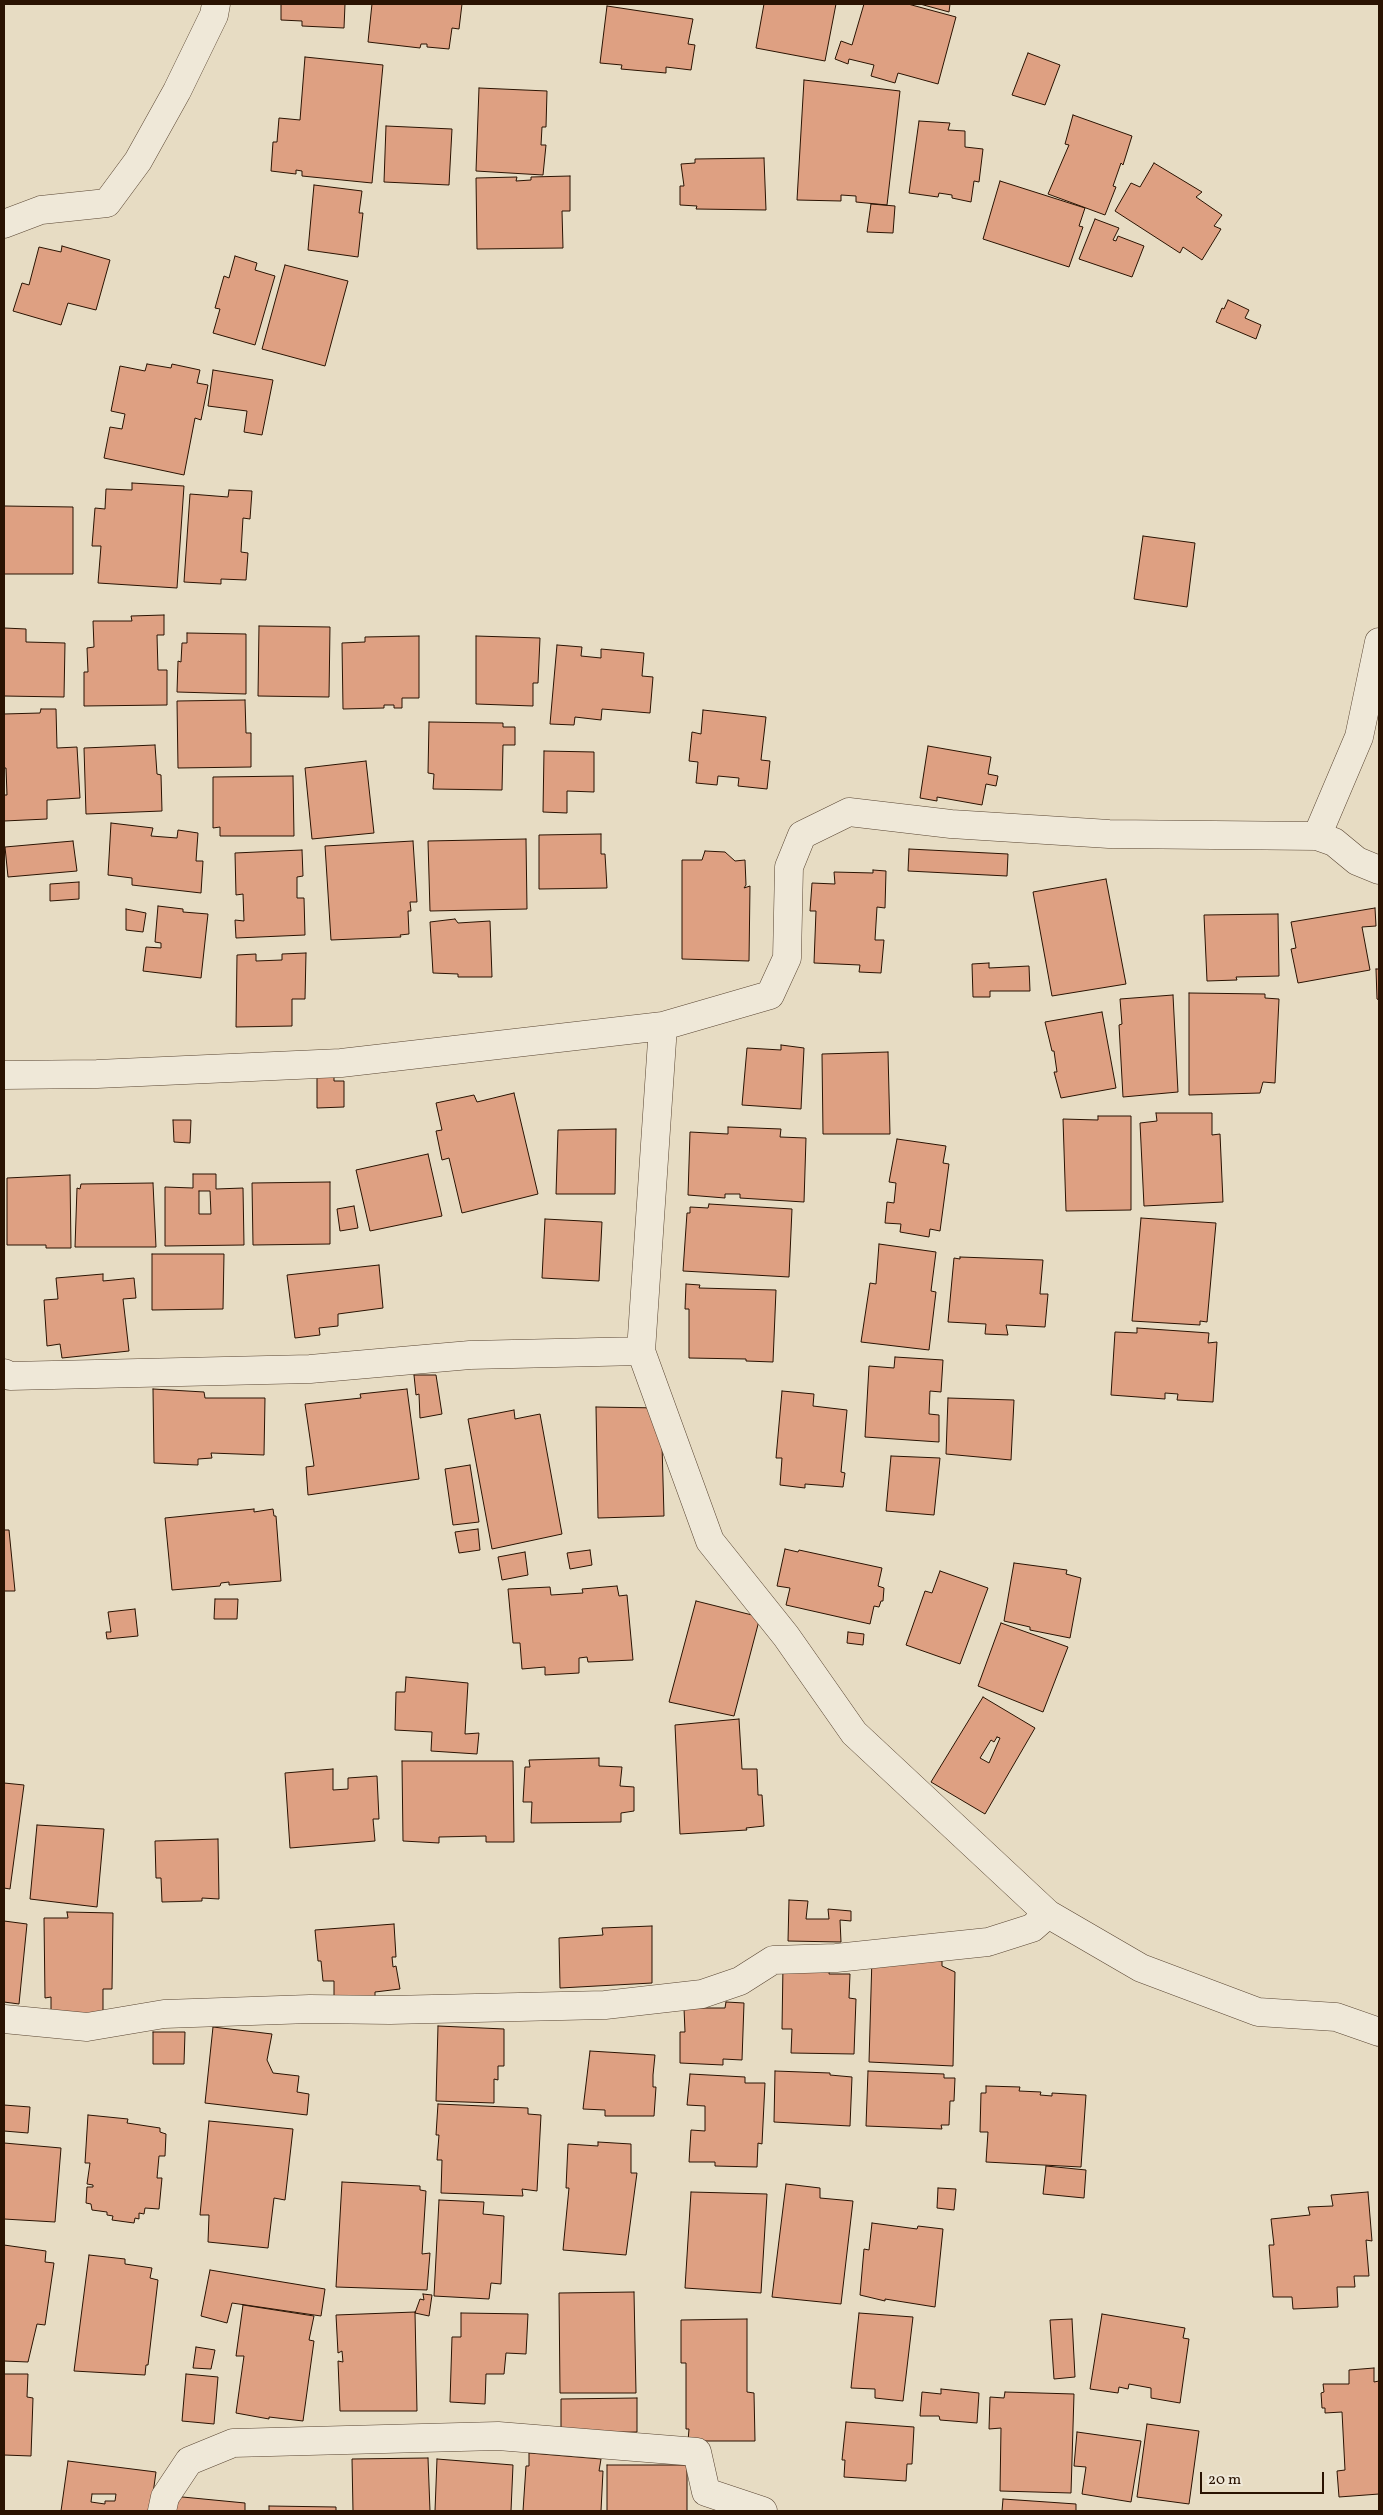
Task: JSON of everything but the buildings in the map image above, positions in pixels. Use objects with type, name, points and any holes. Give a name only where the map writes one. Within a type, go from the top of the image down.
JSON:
[{"type":"street","points":[[4,224],[41,210],[107,203],[138,160],[177,91],[214,15],[216,4]]},
{"type":"street","points":[[1317,836],[1359,736],[1379,642]]},
{"type":"street","points":[[4,1075],[97,1074],[341,1063],[663,1026],[770,995],[786,958],[790,867],[802,835],[849,812],[951,824],[1109,834],[1317,836],[1334,842],[1357,861],[1379,870]]},
{"type":"street","points":[[663,1026],[641,1351],[710,1541],[786,1636],[854,1733],[1048,1914],[1141,1968],[1258,2012],[1336,2018],[1379,2032]]},
{"type":"street","points":[[4,1372],[10,1376],[310,1369],[470,1355],[641,1351]]},
{"type":"street","points":[[4,2019],[87,2027],[164,2014],[310,2009],[390,2010],[604,2005],[702,1994],[740,1981],[773,1960],[836,1958],[988,1942],[1032,1928],[1048,1914]]},
{"type":"street","points":[[162,2511],[165,2497],[189,2461],[233,2442],[498,2436],[697,2452],[706,2492],[763,2511]]}]
